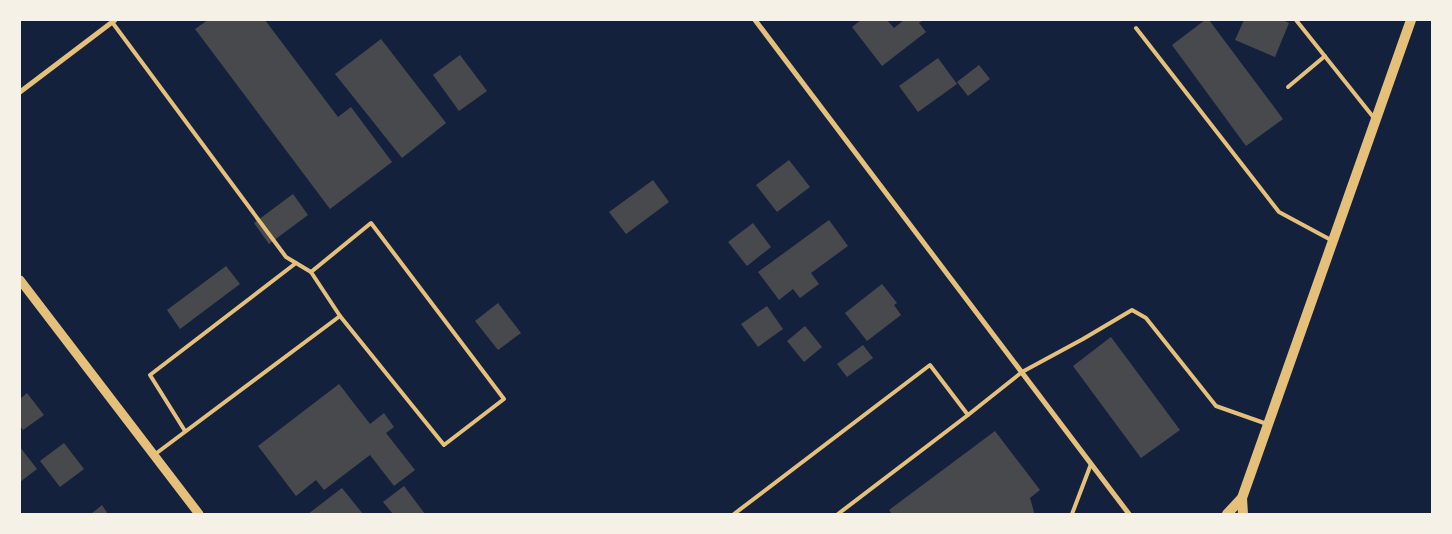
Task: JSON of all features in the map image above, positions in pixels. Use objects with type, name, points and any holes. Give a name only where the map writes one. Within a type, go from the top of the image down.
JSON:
[{"type":"main road","points":[[1243,514],[1242,498],[1411,20]]},
{"type":"main road","points":[[1227,514],[1242,498]]},
{"type":"street","points":[[755,20],[1129,514]]},
{"type":"street","points":[[20,92],[114,21]]},
{"type":"street","points":[[20,280],[199,514]]},
{"type":"lane","points":[[1296,20],[1376,119]]},
{"type":"lane","points":[[114,21],[286,257],[311,272],[340,316],[444,445],[504,399],[371,223],[311,272]]},
{"type":"lane","points":[[1136,28],[1279,212],[1333,241]]},
{"type":"lane","points":[[1288,87],[1325,56]]},
{"type":"lane","points":[[185,431],[150,375],[296,263]]},
{"type":"lane","points":[[841,513],[1022,372],[1132,310],[1146,318],[1216,406],[1268,425]]},
{"type":"lane","points":[[154,455],[340,316]]},
{"type":"lane","points":[[734,514],[930,365],[968,415]]},
{"type":"lane","points":[[1072,514],[1091,464]]},
{"type":"building","points":[[208,20],[265,20],[338,117],[351,107],[392,162],[330,209],[195,29]]},
{"type":"building","points":[[861,20],[887,20],[894,28],[904,20],[923,20],[919,23],[926,32],[882,66],[852,27]]},
{"type":"building","points":[[1205,20],[1209,20],[1283,119],[1246,146],[1172,45]]},
{"type":"building","points":[[1244,20],[1283,20],[1289,23],[1275,57],[1235,40]]},
{"type":"building","points":[[381,39],[446,123],[402,158],[335,74]]},
{"type":"building","points":[[460,55],[487,91],[459,111],[433,75]]},
{"type":"building","points":[[938,58],[957,84],[918,112],[899,86]]},
{"type":"building","points":[[979,65],[990,79],[968,96],[957,82]]},
{"type":"building","points":[[789,160],[810,187],[777,212],[756,185]]},
{"type":"building","points":[[653,180],[669,202],[626,234],[609,212]]},
{"type":"building","points":[[293,194],[308,215],[269,244],[254,223]]},
{"type":"building","points":[[829,220],[848,246],[811,273],[819,284],[800,298],[793,289],[779,300],[758,272]]},
{"type":"building","points":[[753,223],[771,247],[747,266],[728,242]]},
{"type":"building","points":[[226,266],[240,284],[180,329],[167,310]]},
{"type":"building","points":[[882,284],[897,303],[894,305],[901,315],[867,341],[845,313]]},
{"type":"building","points":[[498,303],[521,333],[498,350],[475,321]]},
{"type":"building","points":[[767,306],[783,329],[758,347],[741,324]]},
{"type":"building","points":[[805,326],[822,347],[804,362],[787,341]]},
{"type":"building","points":[[1111,337],[1180,430],[1141,458],[1073,366]]},
{"type":"building","points":[[863,345],[873,358],[847,377],[837,364]]},
{"type":"building","points":[[339,384],[370,424],[384,413],[394,427],[386,433],[415,470],[394,486],[370,455],[324,490],[316,480],[296,496],[258,446]]},
{"type":"building","points":[[27,393],[44,415],[23,430],[20,426],[20,399]]},
{"type":"building","points":[[995,431],[1040,490],[1030,498],[1034,514],[892,514],[889,510]]},
{"type":"building","points":[[64,443],[84,469],[60,487],[40,461]]},
{"type":"building","points":[[20,447],[37,469],[20,482]]},
{"type":"building","points":[[404,486],[425,514],[393,514],[383,502]]},
{"type":"building","points":[[342,488],[363,514],[308,514]]},
{"type":"building","points":[[102,505],[108,514],[91,514]]}]
